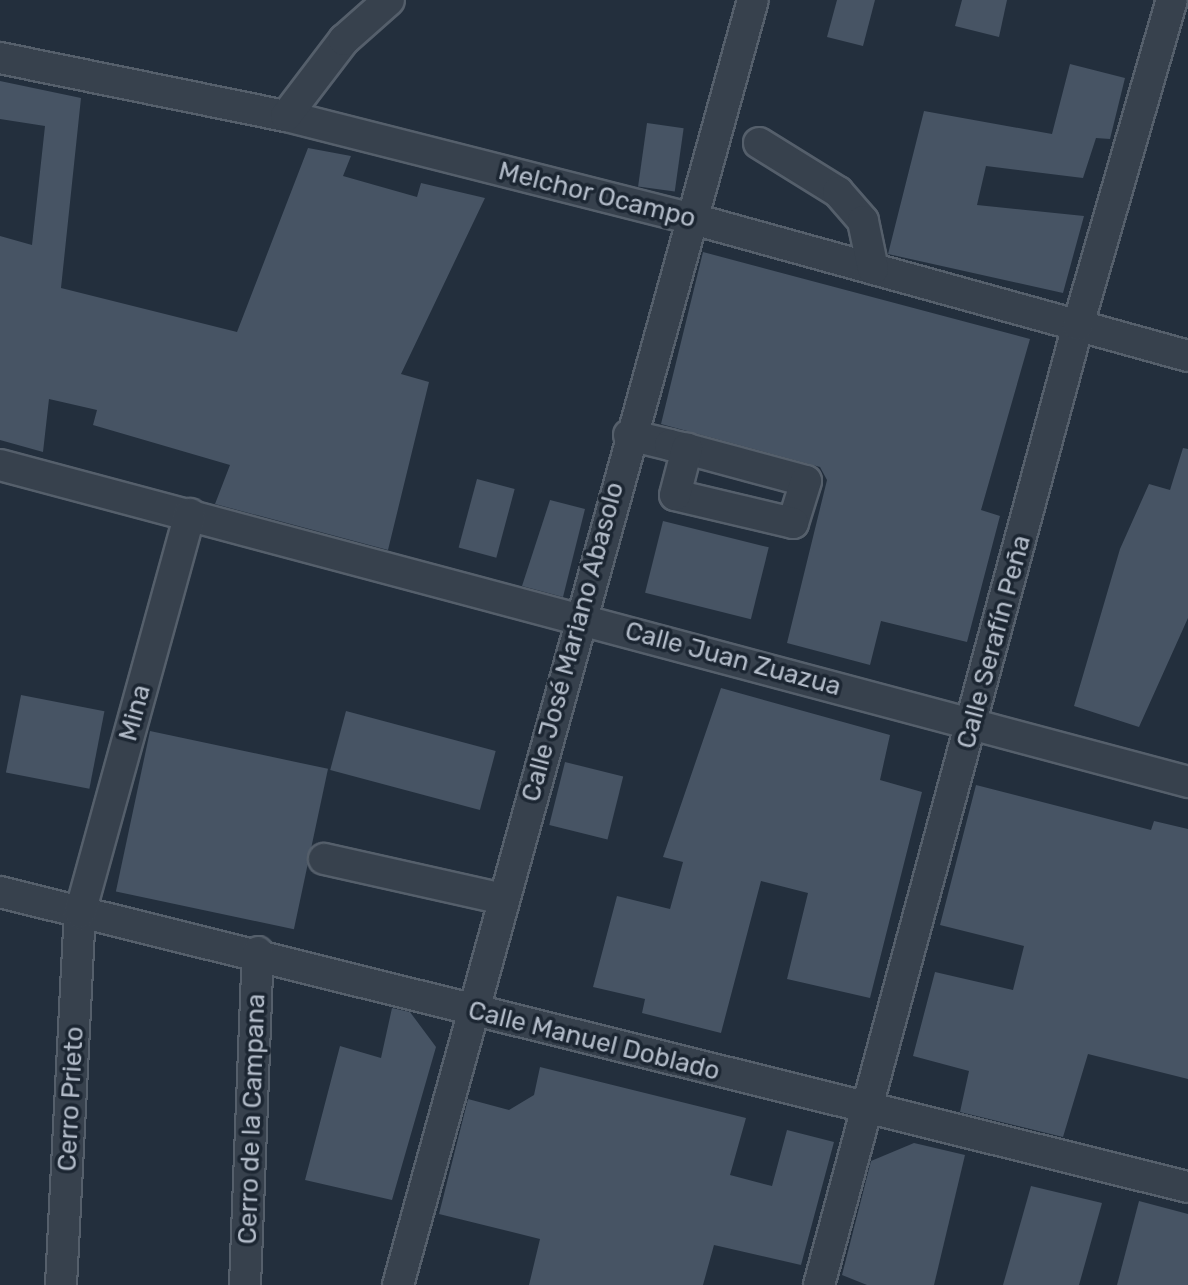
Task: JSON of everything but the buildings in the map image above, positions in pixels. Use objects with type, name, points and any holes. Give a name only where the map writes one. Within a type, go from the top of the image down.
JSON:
[{"type":"street","points":[[286,116],[344,40],[389,0]]},
{"type":"street","name":"Calle José Mariano Abasolo","points":[[398,1285],[629,435],[753,0]]},
{"type":"street","name":"Calle Serafín Peña","points":[[819,1285],[871,1109],[1078,325],[1172,0]]},
{"type":"street","name":"Melchor Ocampo","points":[[0,58],[286,116],[693,219],[1188,356]]},
{"type":"street","points":[[759,143],[838,192],[863,221],[873,269]]},
{"type":"street","points":[[629,435],[687,449]]},
{"type":"street","name":"Calle Juan Zuazua","points":[[0,465],[579,617],[1188,782]]},
{"type":"street","name":"Mina","points":[[80,913],[190,514]]},
{"type":"street","points":[[324,859],[503,899]]},
{"type":"street","name":"Calle Manuel Doblado","points":[[0,892],[258,952],[472,1011],[1188,1187]]},
{"type":"street","name":"Cerro Prieto","points":[[61,1285],[80,913]]},
{"type":"street","name":"Cerro de la Campana","points":[[245,1285],[258,952]]}]
